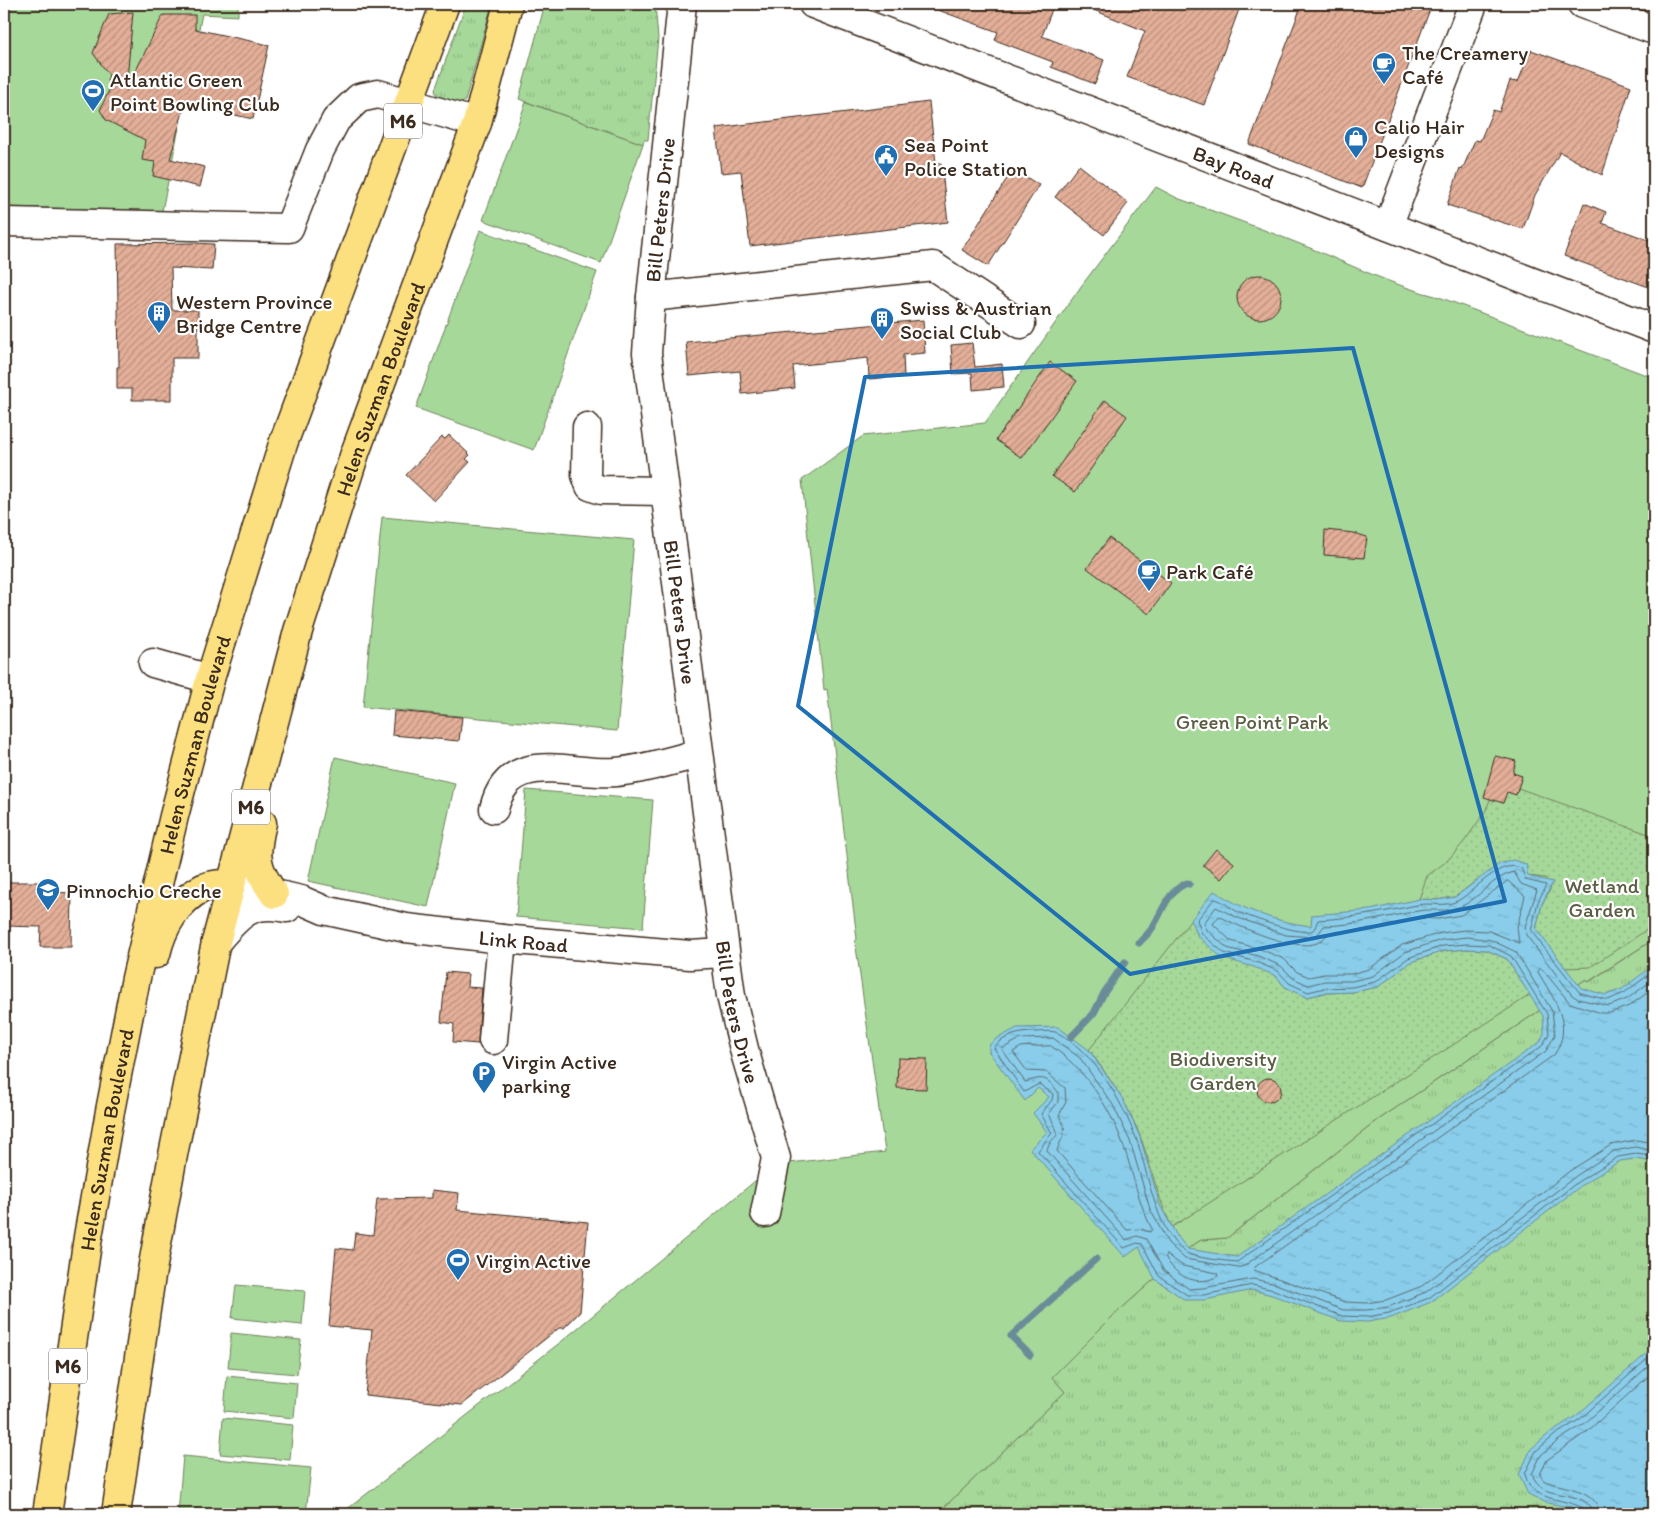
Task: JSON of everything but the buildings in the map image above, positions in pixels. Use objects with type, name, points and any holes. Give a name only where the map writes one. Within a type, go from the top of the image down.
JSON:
[{"type":"main road","name":"Helen Suzman Boulevard","points":[[47,1514],[88,1237],[136,978],[174,816],[210,679],[283,444],[445,4]]},
{"type":"main road","name":"Helen Suzman Boulevard","points":[[116,1514],[151,1276],[173,1155],[216,942],[231,884],[298,631],[355,453],[477,123],[508,4]]},
{"type":"main road","points":[[274,894],[259,871],[257,848],[293,707],[298,631]]},
{"type":"main road","points":[[88,1237],[117,1134],[162,932],[176,911],[203,888],[231,884]]},
{"type":"street","name":"Bill Peters Drive","points":[[682,4],[651,297],[647,353],[724,953],[737,1025],[776,1158],[765,1213]]},
{"type":"street","name":"Bay Road","points":[[813,4],[1388,226],[1419,236],[1654,329]]},
{"type":"street","points":[[1388,226],[1473,4]]},
{"type":"street","points":[[1582,4],[1654,30]]},
{"type":"street","points":[[4,222],[289,228],[320,150],[336,120],[359,98],[378,94],[477,123]]},
{"type":"street","points":[[651,297],[932,266],[1021,324]]},
{"type":"street","points":[[587,427],[586,475],[590,486],[601,490],[664,490]]},
{"type":"street","points":[[153,663],[210,679]]},
{"type":"street","points":[[494,809],[500,792],[508,781],[530,769],[616,772],[699,754]]},
{"type":"street","name":"Link Road","points":[[231,884],[300,900],[324,910],[406,928],[502,939],[690,955],[724,953]]},
{"type":"street","name":"Link Road","points":[[216,942],[232,924],[253,907],[275,906],[298,911],[324,910]]},
{"type":"street","points":[[493,1040],[502,939]]},
{"type":"highlighted area","points":[[1353,348],[1505,901],[1130,974],[798,706],[865,377]]},
{"type":"green space","name":"Atlantic Green Point Bowling Club","points":[[4,4],[238,4],[238,16],[202,14],[162,211],[4,207]]},
{"type":"green space","points":[[466,4],[492,4],[465,101],[460,104],[437,96],[435,90]]},
{"type":"green space","points":[[545,4],[655,4],[658,38],[648,140],[644,140],[643,144],[519,99]]},
{"type":"green space","points":[[526,102],[643,144],[601,263],[483,220]]},
{"type":"green space","name":"Green Point Park","points":[[1156,187],[1177,198],[1293,241],[1390,281],[1439,297],[1654,378],[1654,939],[1588,982],[1586,979],[1378,1120],[1227,1238],[1201,1240],[1190,1247],[1111,1318],[1052,1377],[1065,1392],[937,1514],[341,1514],[562,1341],[761,1176],[781,1186],[790,1163],[885,1152],[855,940],[857,939],[827,689],[824,690],[802,480],[863,436],[985,423],[1082,285]]},
{"type":"green space","points":[[480,230],[597,272],[534,450],[416,408]]},
{"type":"green space","points":[[382,517],[634,540],[617,731],[363,707]]},
{"type":"green space","points":[[335,757],[455,783],[428,907],[308,881]]},
{"type":"green space","name":"Wetland Garden","points":[[1498,781],[1654,836],[1654,925],[1590,967],[1564,968],[1536,929],[1542,904],[1551,888],[1545,878],[1528,876],[1472,884],[1455,897],[1437,900],[1419,899],[1427,876],[1447,861],[1464,842],[1485,812]]},
{"type":"green space","points":[[526,790],[653,800],[643,928],[516,917]]},
{"type":"green space","name":"Biodiversity Garden","points":[[1191,920],[1198,936],[1276,976],[1285,987],[1307,997],[1378,987],[1411,962],[1444,951],[1467,949],[1487,950],[1507,959],[1530,995],[1172,1227],[1162,1205],[1144,1148],[1130,1113],[1104,1070],[1089,1050]]},
{"type":"green space","points":[[1654,939],[1654,1514],[937,1514],[1065,1392],[1051,1377],[1111,1318],[1190,1247],[1201,1240],[1227,1238],[1378,1120],[1586,979],[1589,982]]},
{"type":"green space","points":[[236,1285],[305,1291],[302,1325],[232,1318]]},
{"type":"green space","points":[[231,1333],[301,1340],[297,1374],[228,1368]]},
{"type":"green space","points":[[227,1376],[297,1383],[294,1418],[224,1411]]},
{"type":"green space","points":[[223,1418],[293,1425],[290,1460],[220,1454]]},
{"type":"green space","points":[[183,1456],[311,1468],[306,1514],[178,1514]]},
{"type":"water","points":[[1513,860],[1526,864],[1528,876],[1553,882],[1542,904],[1536,929],[1581,988],[1606,995],[1622,989],[1654,965],[1654,1168],[1649,1161],[1635,1159],[1620,1161],[1582,1185],[1431,1302],[1391,1318],[1368,1322],[1341,1321],[1272,1295],[1252,1290],[1205,1300],[1185,1300],[1155,1279],[1139,1247],[1125,1257],[1030,1149],[1047,1132],[1033,1113],[1049,1097],[1038,1088],[1025,1101],[989,1052],[989,1045],[1017,1028],[1058,1027],[1089,1050],[1123,1099],[1140,1137],[1160,1205],[1177,1236],[1188,1249],[1237,1257],[1540,1042],[1544,1033],[1543,1016],[1507,959],[1487,950],[1444,951],[1411,962],[1378,987],[1307,997],[1285,987],[1276,976],[1254,967],[1222,958],[1198,936],[1191,920],[1214,891],[1260,914],[1285,922],[1311,926],[1312,915],[1370,910],[1419,899],[1437,900],[1455,897],[1499,864]]},
{"type":"water","points":[[1654,1347],[1654,1514],[1585,1514],[1570,1507],[1547,1503],[1528,1494],[1519,1475],[1531,1449],[1552,1431],[1576,1416]]},
{"type":"waterway","points":[[1139,943],[1153,928],[1171,895],[1181,886],[1189,884]]},
{"type":"waterway","points":[[1071,1037],[1094,1013],[1104,993],[1125,962]]},
{"type":"waterway","points":[[1030,1355],[1011,1336],[1096,1259]]},
{"type":"place","name":"The Creamery Café","points":[[1384,85]]},
{"type":"place","name":"Atlantic Green Point Bowling Club","points":[[93,112]]},
{"type":"place","name":"Calio Hair Designs","points":[[1356,159]]},
{"type":"place","name":"Sea Point Police Station","points":[[886,177]]},
{"type":"place","name":"Western Province Bridge Centre","points":[[159,334]]},
{"type":"place","name":"Swiss & Austrian Social Club","points":[[882,340]]},
{"type":"place","name":"Park Café","points":[[1149,592]]},
{"type":"place","name":"Pinnochio Creche","points":[[48,911]]},
{"type":"place","name":"Virgin Active parking","points":[[484,1094]]},
{"type":"place","name":"Virgin Active","points":[[458,1281]]}]
